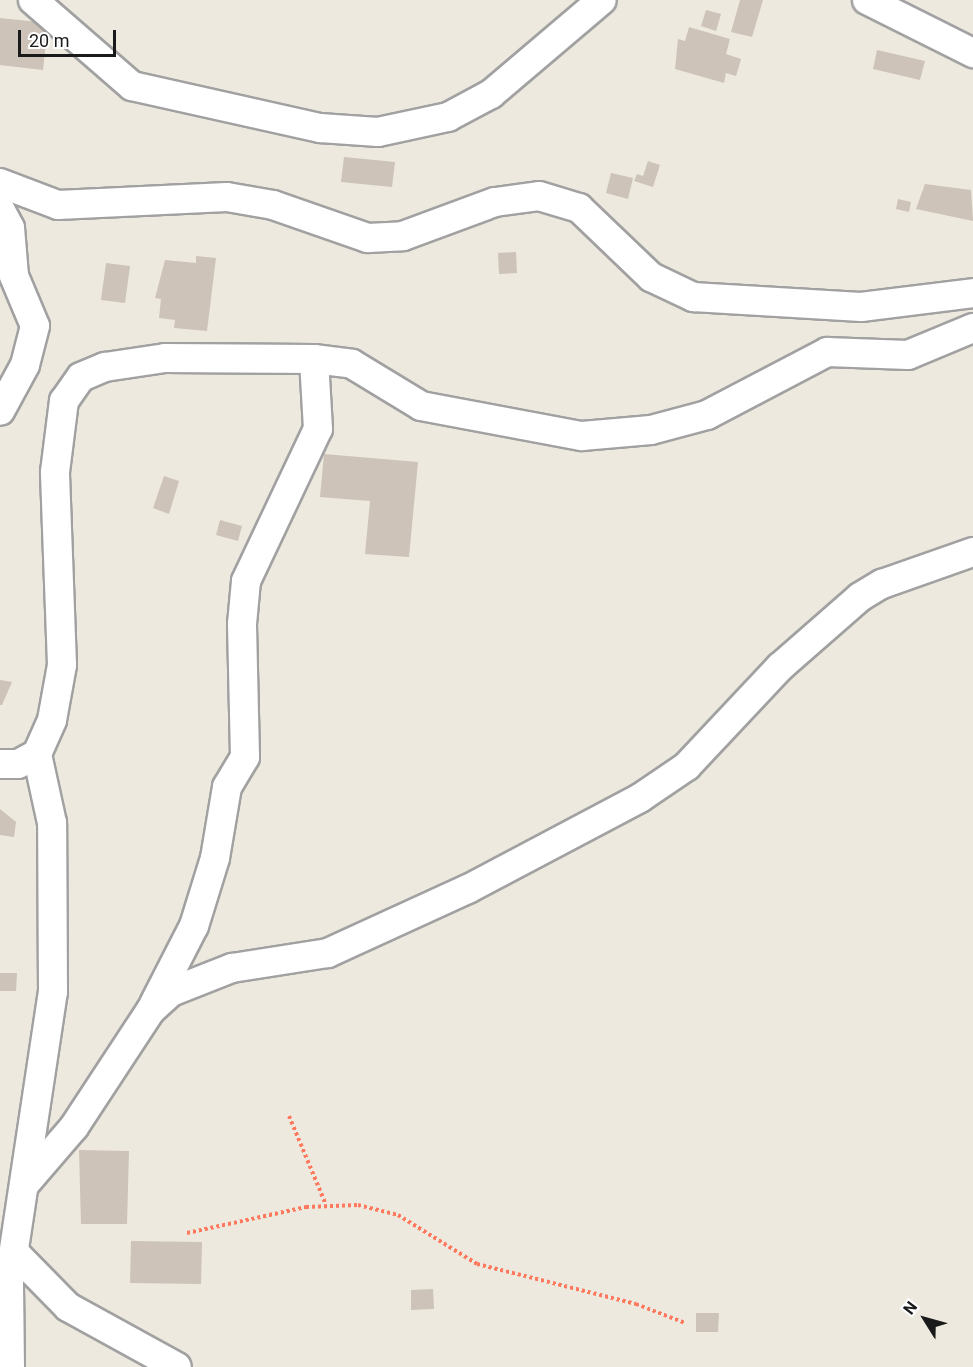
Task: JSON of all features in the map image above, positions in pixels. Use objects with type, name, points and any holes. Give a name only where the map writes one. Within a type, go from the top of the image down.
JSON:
[{"type":"street","points":[[33,0],[132,86],[320,128],[378,132],[448,117],[491,94],[602,0]]},
{"type":"street","points":[[867,0],[973,53]]},
{"type":"street","points":[[0,183],[58,205],[227,196],[273,205],[368,238],[403,236],[495,202],[539,196],[579,208],[651,277],[693,297],[861,307],[973,293]]},
{"type":"street","points":[[0,209],[10,228],[14,276],[35,326],[25,365],[0,411]]},
{"type":"street","points":[[10,1367],[7,1308],[15,1253],[15,1196],[53,992],[52,823],[37,754],[52,720],[62,664],[56,472],[64,401],[75,385],[105,367],[165,358],[314,358],[352,364],[421,406],[582,436],[651,430],[707,415],[827,352],[908,355],[973,328]]},
{"type":"street","points":[[15,1196],[84,1113],[151,1010],[195,926],[215,858],[227,787],[244,757],[242,624],[246,581],[318,429],[314,358]]},
{"type":"street","points":[[151,1010],[199,977],[328,953],[468,889],[640,798],[687,766],[780,667],[860,597],[891,580],[973,552]]},
{"type":"street","points":[[0,764],[18,764],[37,754]]},
{"type":"street","points":[[15,1253],[68,1307],[177,1367]]},
{"type":"path","points":[[289,1116],[326,1205]]},
{"type":"path","points":[[187,1233],[326,1205],[358,1205],[398,1215],[477,1264],[636,1304],[685,1323]]},
{"type":"building","points":[[740,0],[763,0],[752,37],[731,32]]},
{"type":"building","points":[[706,10],[721,14],[716,31],[701,26]]},
{"type":"building","points":[[0,18],[48,23],[43,70],[0,65]]},
{"type":"building","points":[[689,27],[730,39],[726,54],[741,59],[736,76],[726,73],[724,83],[675,69],[678,39],[685,41]]},
{"type":"building","points":[[877,50],[925,61],[920,80],[873,69]]},
{"type":"building","points":[[344,157],[395,162],[392,187],[341,182]]},
{"type":"building","points":[[648,161],[660,165],[653,187],[634,181],[637,174],[643,176]]},
{"type":"building","points":[[611,173],[633,178],[628,199],[606,193]]},
{"type":"building","points":[[925,184],[971,190],[973,221],[916,209]]},
{"type":"building","points":[[898,199],[911,202],[909,212],[896,209]]},
{"type":"building","points":[[516,252],[517,273],[499,274],[498,253]]},
{"type":"building","points":[[196,256],[216,258],[207,331],[174,328],[175,320],[159,318],[161,299],[155,298],[165,260],[196,263]]},
{"type":"building","points":[[106,263],[130,266],[125,303],[101,300]]},
{"type":"building","points":[[324,454],[418,462],[409,557],[365,554],[370,501],[320,497]]},
{"type":"building","points":[[164,476],[179,481],[169,514],[153,508]]},
{"type":"building","points":[[220,520],[242,526],[238,541],[216,535]]},
{"type":"building","points":[[0,680],[12,682],[2,705],[0,705]]},
{"type":"building","points":[[0,809],[16,822],[14,837],[0,835]]},
{"type":"building","points":[[0,973],[17,973],[16,991],[0,991]]},
{"type":"building","points":[[79,1150],[129,1151],[127,1224],[81,1224]]},
{"type":"building","points":[[131,1241],[202,1242],[201,1284],[130,1283]]},
{"type":"building","points":[[433,1289],[434,1309],[411,1310],[411,1290]]},
{"type":"building","points":[[696,1313],[719,1313],[718,1332],[696,1332]]}]
